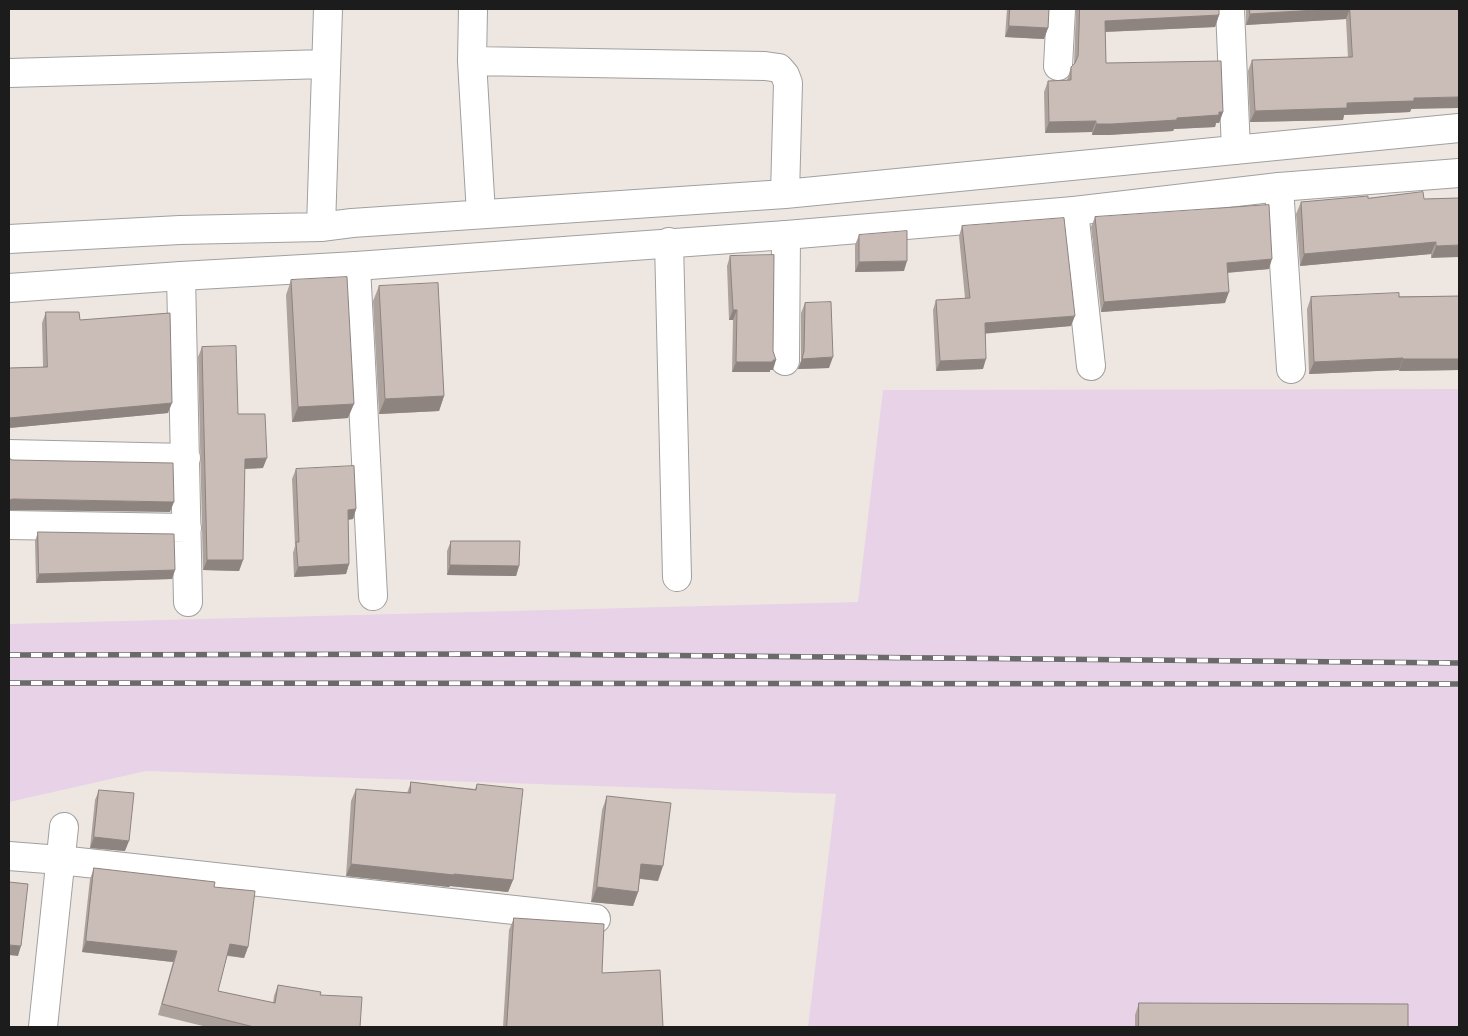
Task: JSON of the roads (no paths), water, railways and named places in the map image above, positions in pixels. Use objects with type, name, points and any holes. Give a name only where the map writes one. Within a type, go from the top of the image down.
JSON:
[{"type":"street","points":[[321,227],[328,9]]},
{"type":"street","points":[[473,9],[472,62],[481,214]]},
{"type":"street","points":[[1058,66],[1061,9]]},
{"type":"street","points":[[1230,9],[1236,150]]},
{"type":"street","points":[[472,62],[722,64],[779,68],[785,75],[788,83],[786,194]]},
{"type":"street","points":[[9,73],[326,64]]},
{"type":"street","points":[[9,239],[180,230],[321,227],[352,223],[786,194],[1459,128]]},
{"type":"street","points":[[9,288],[356,266],[786,235],[1074,211],[1279,187],[1459,173]]},
{"type":"street","points":[[1279,187],[1291,369]]},
{"type":"street","points":[[1074,211],[1091,366]]},
{"type":"street","points":[[784,361],[786,235]]},
{"type":"street","points":[[669,242],[677,577]]},
{"type":"street","points":[[356,266],[373,596]]},
{"type":"street","points":[[180,276],[186,458],[188,602]]},
{"type":"street","points":[[9,454],[186,458]]},
{"type":"street","points":[[9,525],[187,528]]},
{"type":"street","points":[[43,1027],[64,827]]},
{"type":"street","points":[[9,856],[596,919]]},
{"type":"railway","points":[[9,655],[516,654],[1459,663]]},
{"type":"railway","points":[[9,683],[1459,684]]}]
